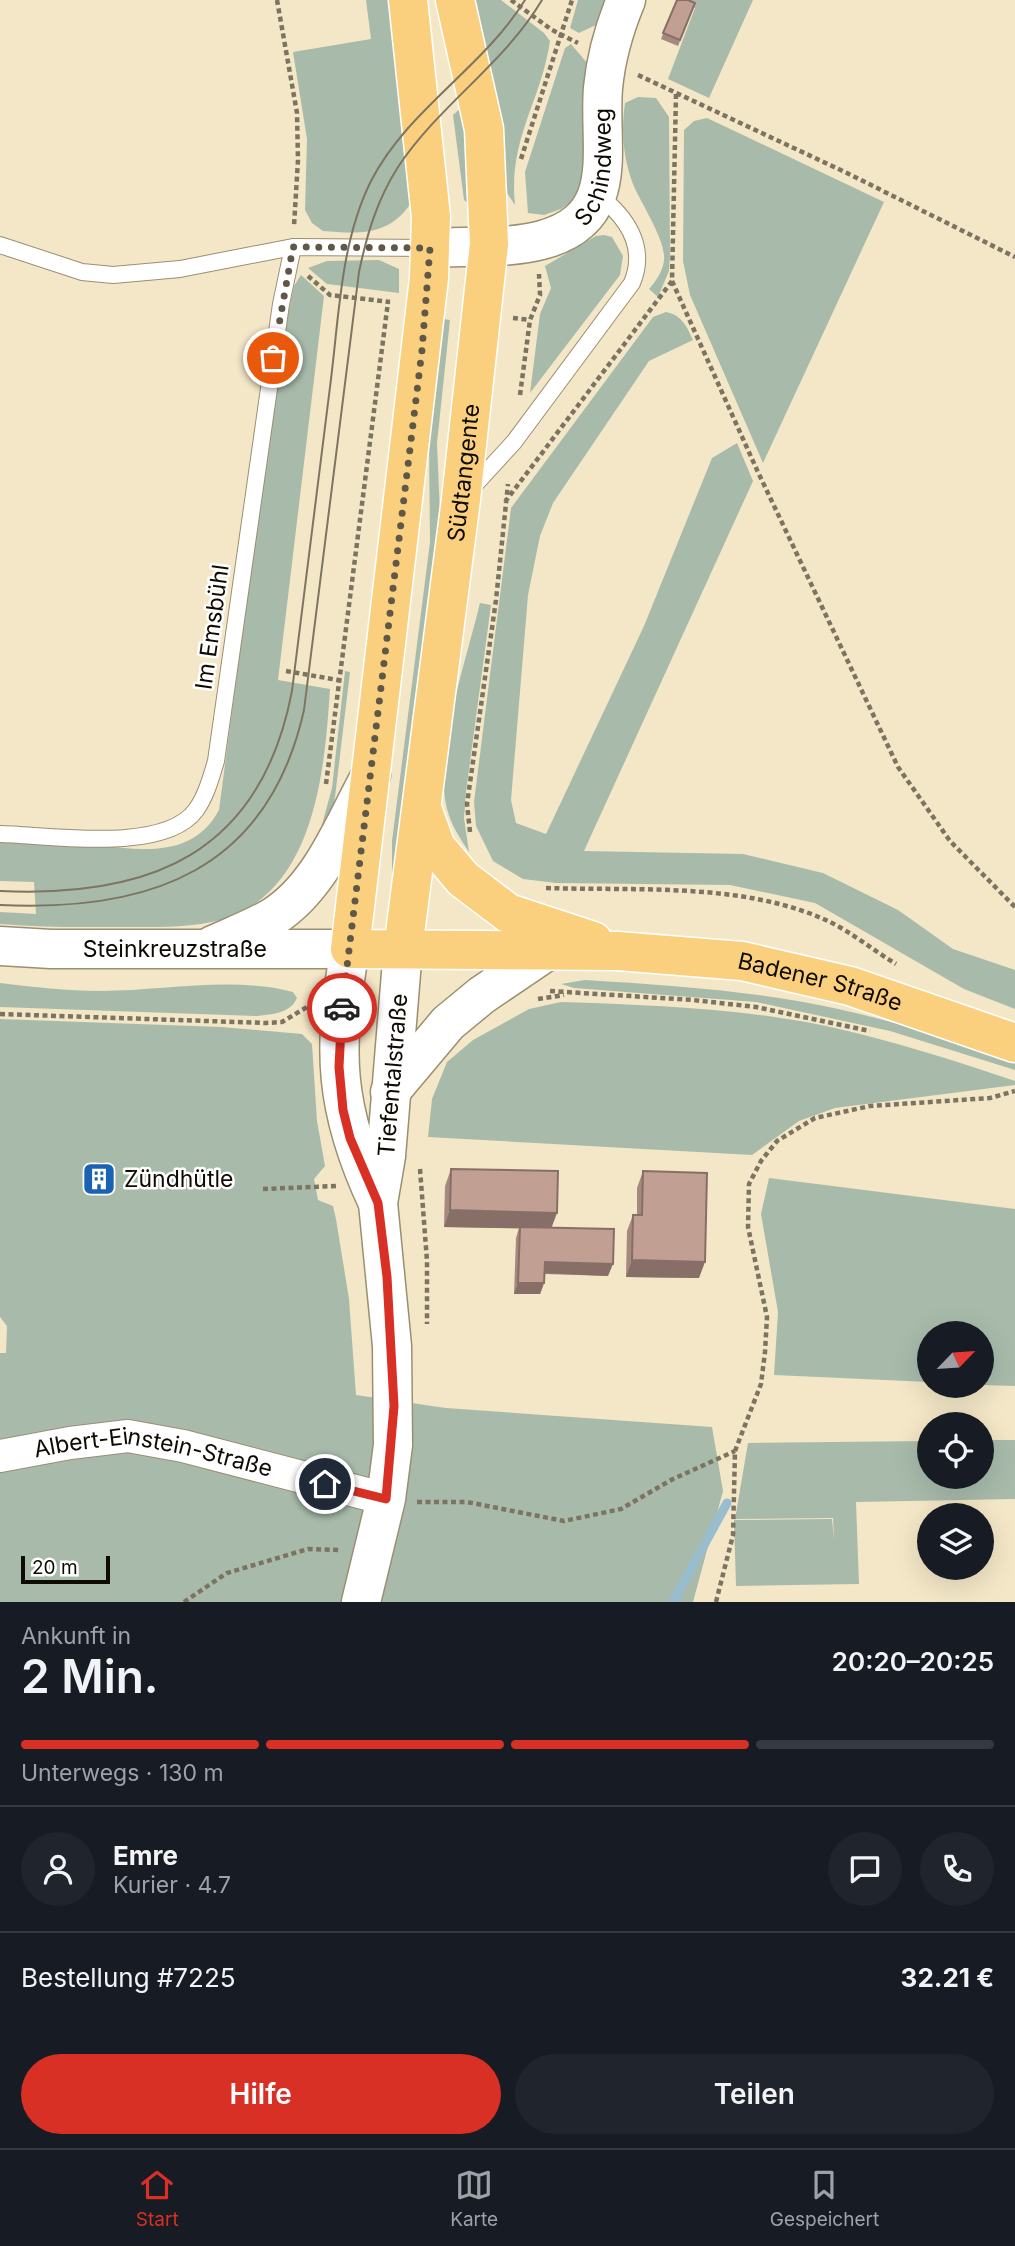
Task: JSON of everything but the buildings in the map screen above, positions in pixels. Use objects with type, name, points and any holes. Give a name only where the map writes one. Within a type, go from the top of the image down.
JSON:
[{"type":"main road","points":[[350,949],[422,350],[430,248],[427,165],[408,0]]},
{"type":"main road","name":"Südtangente","points":[[403,948],[461,499],[489,244],[484,129],[455,0]]},
{"type":"main road","name":"Badener Straße","points":[[423,808],[436,847],[446,862],[463,879],[508,913],[618,951]]},
{"type":"main road","name":"Badener Straße","points":[[350,949],[618,951],[742,961],[799,973],[921,1009],[1015,1042]]},
{"type":"street","name":"Schindweg","points":[[430,248],[530,242],[565,232],[579,223],[598,195],[604,163],[603,90],[607,59],[626,0]]},
{"type":"street","points":[[202,950],[275,915],[306,887],[324,862],[373,772]]},
{"type":"street","name":"Steinkreuzstraße","points":[[0,946],[202,950],[350,949]]},
{"type":"street","name":"Tiefentalstraße","points":[[361,1602],[386,1499],[393,1445],[394,1375],[378,1203],[386,1156],[403,948]]},
{"type":"street","name":"Tiefentalstraße","points":[[350,949],[343,987],[340,1044],[343,1110],[350,1138],[378,1203]]},
{"type":"street","points":[[390,1092],[448,1023],[481,995],[547,951]]},
{"type":"street","name":"Albert-Einstein-Straße","points":[[0,1456],[128,1436],[183,1446],[386,1499]]},
{"type":"lane","points":[[461,499],[514,442],[632,282],[638,268],[638,251],[633,236],[612,206],[598,195]]},
{"type":"lane","points":[[0,245],[82,272],[113,275],[180,269],[293,247],[430,248]]},
{"type":"lane","name":"Im Emsbühl","points":[[0,834],[139,837],[178,825],[195,812],[203,797],[216,761],[279,318],[293,247]]},
{"type":"path","points":[[277,0],[297,113],[298,160],[293,247]]},
{"type":"path","points":[[511,0],[552,30],[607,59],[847,173],[1015,257]]},
{"type":"path","points":[[676,94],[672,281],[762,482],[898,767],[950,841],[1015,907]]},
{"type":"path","points":[[470,836],[467,804],[496,600],[505,503],[672,281]]},
{"type":"path","points":[[324,796],[388,302]]},
{"type":"path","points":[[488,599],[496,600]]},
{"type":"path","points":[[286,671],[338,680]]},
{"type":"path","points":[[542,888],[709,894],[781,904],[829,921],[898,965]]},
{"type":"path","points":[[571,993],[693,1000],[755,1007],[876,1033]]},
{"type":"path","points":[[0,1014],[266,1023],[282,1022],[306,1007],[309,1016]]},
{"type":"path","points":[[716,1602],[733,1535],[735,1451],[761,1384],[765,1352],[767,1317],[748,1227],[749,1184],[761,1160],[777,1141],[815,1118],[870,1106],[990,1098],[1015,1091]]},
{"type":"path","points":[[335,1174],[340,1200]]},
{"type":"path","points":[[263,1189],[337,1186]]},
{"type":"path","points":[[423,1502],[467,1502],[564,1521],[621,1508],[673,1479],[735,1451]]},
{"type":"path","points":[[184,1602],[227,1573],[308,1549],[338,1549]]},
{"type":"green space","points":[[366,0],[390,0],[411,203],[393,222],[383,227],[349,233],[323,231],[312,223],[305,210],[307,139],[293,52],[371,39]]},
{"type":"green space","points":[[474,0],[501,0],[544,33],[550,41],[546,63],[516,160],[515,205],[507,193],[498,104]]},
{"type":"green space","points":[[578,0],[611,0],[598,24],[579,33],[570,28]]},
{"type":"green space","points":[[678,0],[753,0],[709,98],[668,79],[695,8]]},
{"type":"green space","points":[[571,44],[588,64],[585,180],[570,203],[561,209],[544,215],[528,213],[525,172],[565,48]]},
{"type":"green space","points":[[638,97],[656,98],[669,117],[670,255],[669,271],[658,297],[649,289],[662,268],[664,252],[633,184],[624,144],[625,103]]},
{"type":"green space","points":[[464,105],[470,205],[464,200],[453,115]]},
{"type":"green space","points":[[707,118],[884,202],[763,463],[690,295],[683,261],[684,130],[694,121]]},
{"type":"green space","points":[[596,236],[612,237],[623,256],[620,275],[530,393],[540,314],[551,288],[545,266]]},
{"type":"green space","points":[[379,260],[399,269],[399,293],[327,284],[308,268],[327,261]]},
{"type":"green space","points":[[301,275],[324,296],[278,680],[330,689],[319,786],[311,819],[299,850],[282,877],[260,900],[220,920],[195,925],[158,927],[0,924],[0,912],[36,914],[34,882],[0,881],[0,841],[74,843],[133,849],[166,847],[196,836],[209,825],[219,810],[270,423],[288,314],[294,286]]},
{"type":"green space","points":[[666,312],[680,319],[693,340],[649,361],[553,503],[540,536],[528,595],[511,800],[516,823],[546,834],[644,626],[712,458],[737,443],[753,481],[584,851],[743,854],[823,873],[898,910],[953,949],[1015,970],[1015,1009],[964,989],[815,903],[730,885],[556,883],[523,879],[493,861],[476,826],[474,802],[511,508],[653,317]]},
{"type":"green space","points":[[443,319],[450,320],[437,443],[440,514],[392,883],[392,841],[430,542],[429,441]]},
{"type":"green space","points":[[480,603],[491,605],[466,792],[464,818],[469,852],[453,826],[447,809],[444,762],[453,706]]},
{"type":"green space","points":[[345,671],[350,672],[335,797],[330,820],[320,832],[332,788]]},
{"type":"green space","points":[[585,980],[735,992],[848,1011],[1015,1060],[1015,1070],[890,1031],[756,1002],[574,988],[561,984]]},
{"type":"green space","points":[[0,983],[101,991],[246,985],[293,992],[297,998],[285,1010],[257,1016],[0,1007]]},
{"type":"green space","points":[[561,1002],[694,1008],[826,1026],[921,1051],[1015,1081],[1015,1085],[835,1108],[799,1121],[752,1155],[428,1137],[432,1099],[447,1062],[473,1040],[529,1009]]},
{"type":"green space","points":[[0,1019],[221,1027],[302,1034],[312,1044],[317,1121],[325,1166],[314,1179],[318,1200],[333,1206],[336,1219],[349,1299],[356,1395],[446,1408],[712,1427],[723,1491],[693,1602],[0,1602],[0,1353],[6,1353],[7,1326],[0,1317]]},
{"type":"green space","points":[[769,1178],[1015,1209],[1015,1386],[994,1385],[994,1321],[917,1321],[917,1381],[774,1375],[778,1312],[761,1214]]},
{"type":"green space","points":[[994,1440],[1015,1440],[1015,1499],[856,1502],[859,1584],[736,1586],[734,1520],[832,1519],[834,1540],[833,1518],[735,1519],[748,1443],[917,1441],[917,1489],[994,1489]]},
{"type":"waterway","points":[[673,1602],[727,1503]]},
{"type":"tram line","points":[[0,891],[55,891],[105,885],[151,874],[191,854],[226,827],[255,792],[277,746],[292,691],[342,282],[361,205],[371,181],[405,132],[488,47],[525,0]]},
{"type":"tram line","points":[[0,905],[55,905],[106,900],[153,889],[195,870],[232,844],[262,809],[287,765],[304,710],[359,272],[374,218],[391,179],[414,145],[491,65],[527,23],[542,0]]},
{"type":"way so far","points":[[273,358],[293,247],[323,245],[430,248],[422,350],[373,772],[342,1008]]},
{"type":"place","name":"Zündhütle","points":[[99,1179]]},
{"type":"route","points":[[325,1484],[386,1499],[394,1426],[391,1323],[378,1203],[350,1138],[343,1110],[339,1067],[342,1008]]}]
